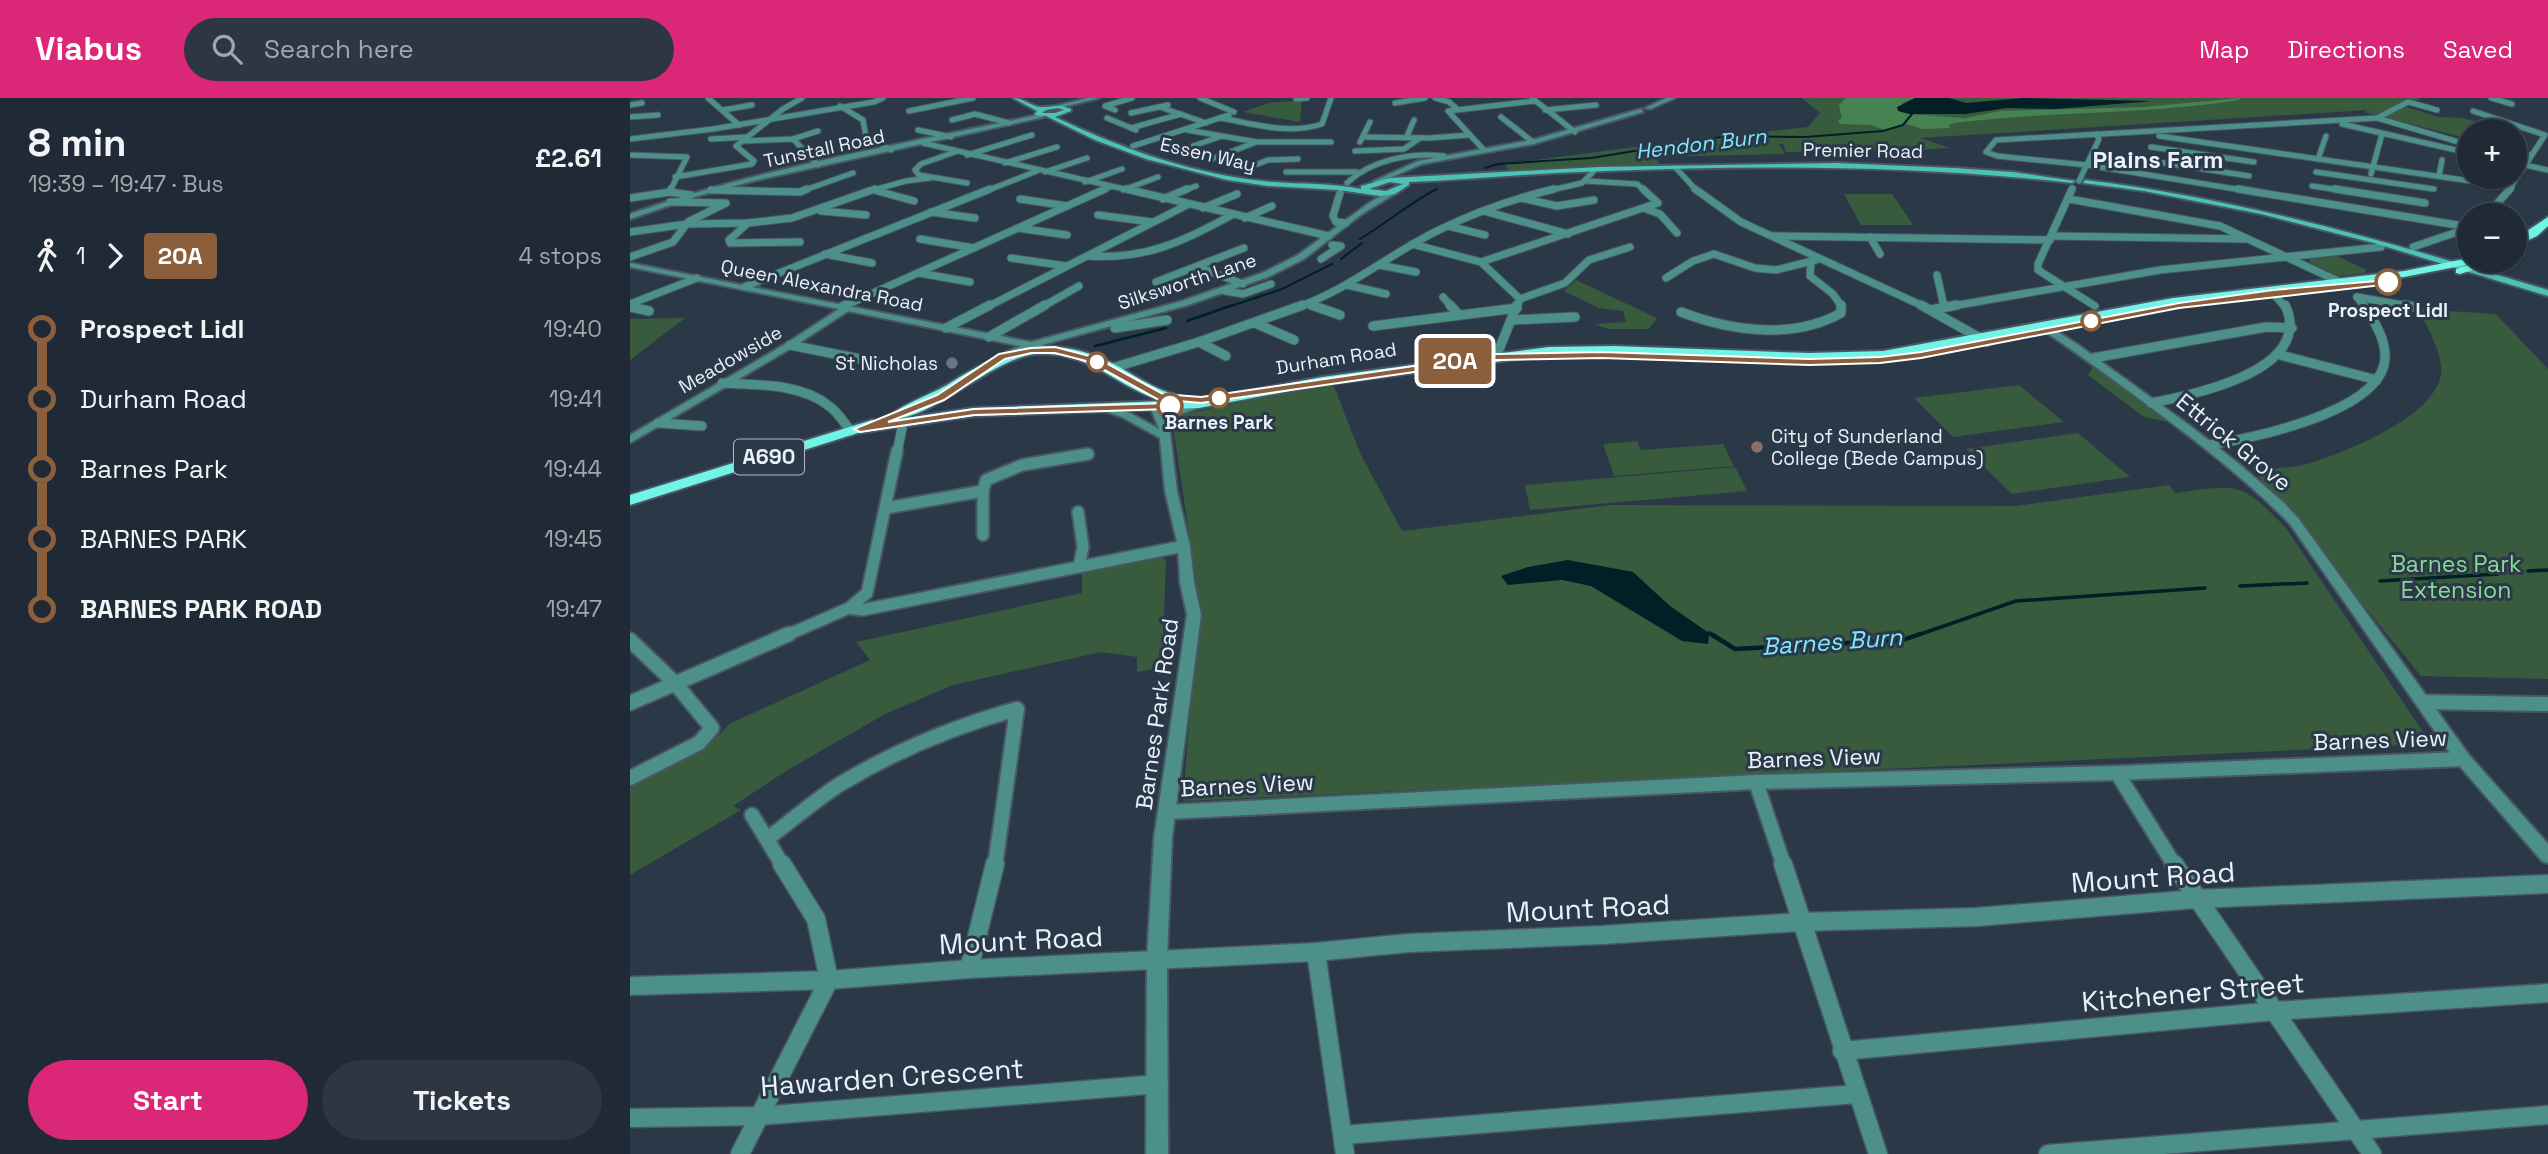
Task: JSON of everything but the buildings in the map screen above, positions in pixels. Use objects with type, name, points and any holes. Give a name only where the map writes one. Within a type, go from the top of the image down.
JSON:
[{"type":"highway","points":[[2527,237],[2548,220]]},
{"type":"highway","points":[[2527,249],[2548,238]]},
{"type":"highway","name":"Durham Road","points":[[630,500],[905,417],[1199,404],[1322,381],[1496,357],[1602,355],[1843,362],[1921,355],[1983,340],[2199,298],[2345,284],[2430,263],[2457,266]]},
{"type":"highway","points":[[2430,263],[2457,266]]},
{"type":"highway","name":"Durham Road","points":[[2045,328],[2457,267]]},
{"type":"highway","points":[[2480,273],[2490,277]]},
{"type":"highway","points":[[2480,273],[2490,277]]},
{"type":"highway","name":"Durham Road","points":[[905,417],[940,397],[1006,350],[1052,350],[1112,368],[1134,384],[1155,406]]},
{"type":"highway","name":"Durham Road","points":[[1134,384],[1161,397],[1186,400],[1225,398]]},
{"type":"highway","name":"Durham Road","points":[[1098,407],[1135,398],[1134,384]]},
{"type":"highway","name":"Durham Road","points":[[940,397],[938,403],[944,410],[974,412]]},
{"type":"main road","name":"Essen Way","points":[[1016,98],[1079,132],[1126,150],[1220,176],[1285,186],[1366,189]]},
{"type":"main road","points":[[1028,98],[1056,106]]},
{"type":"main road","name":"Tunstall Road","points":[[1042,114],[1056,106],[1071,108]]},
{"type":"main road","name":"Essen Way","points":[[1071,108],[1069,120],[1084,129],[1199,167],[1254,178],[1366,189]]},
{"type":"main road","name":"Tunstall Road","points":[[1042,114],[1071,108]]},
{"type":"main road","name":"Premier Road","points":[[1366,189],[1376,182],[1401,180],[1677,169],[1885,168],[1984,173],[2133,188],[2258,213],[2430,263]]},
{"type":"main road","name":"Premier Road","points":[[1401,180],[1577,173],[1588,177],[1677,169]]},
{"type":"main road","name":"Premier Road","points":[[1366,189],[1376,193],[1397,190],[1401,180]]},
{"type":"main road","name":"Premier Road","points":[[2077,183],[2210,206],[2381,247],[2430,263]]},
{"type":"main road","points":[[2490,277],[2548,295]]},
{"type":"street","points":[[674,177],[752,164],[754,161],[736,146],[768,120],[802,98]]},
{"type":"street","points":[[630,139],[739,125],[883,98]]},
{"type":"street","points":[[919,114],[906,110],[973,98]]},
{"type":"street","name":"Tunstall Road","points":[[1071,108],[1096,98]]},
{"type":"street","points":[[1115,110],[1105,106],[1132,98]]},
{"type":"street","points":[[1133,146],[1234,112],[1200,98]]},
{"type":"street","points":[[1296,99],[1307,98]]},
{"type":"street","points":[[1221,118],[1275,127],[1314,127],[1322,124],[1331,98]]},
{"type":"street","points":[[1395,103],[1425,98]]},
{"type":"street","points":[[1435,98],[1451,100],[1456,108]]},
{"type":"street","points":[[1245,169],[1268,160],[1299,157],[1284,174],[1357,172],[1376,164],[1532,142],[1575,132],[1672,98]]},
{"type":"street","points":[[2491,98],[2512,104]]},
{"type":"street","points":[[709,99],[739,125]]},
{"type":"street","points":[[709,99],[718,99]]},
{"type":"street","points":[[1483,149],[1448,111],[1533,99],[1575,132]]},
{"type":"street","points":[[839,100],[838,104],[863,120],[866,137],[891,150]]},
{"type":"street","points":[[955,100],[962,107],[976,107]]},
{"type":"street","points":[[925,101],[934,104]]},
{"type":"street","points":[[2376,118],[2408,102],[2437,110]]},
{"type":"street","points":[[630,105],[642,103]]},
{"type":"street","points":[[1131,113],[1172,104]]},
{"type":"street","points":[[723,110],[752,105]]},
{"type":"street","points":[[1545,110],[1597,105]]},
{"type":"street","points":[[1160,107],[1206,123]]},
{"type":"street","points":[[2473,111],[2545,134],[2527,164]]},
{"type":"street","points":[[952,120],[975,114],[1009,123]]},
{"type":"street","name":"Tunstall Road","points":[[630,218],[691,195],[1042,114]]},
{"type":"street","points":[[1107,118],[1132,131],[1181,114]]},
{"type":"street","points":[[630,117],[658,115]]},
{"type":"street","points":[[796,115],[807,121]]},
{"type":"street","points":[[1501,117],[1532,142]]},
{"type":"street","points":[[2457,141],[2376,118],[1996,140],[1986,153],[2087,165],[2363,214],[2457,226]]},
{"type":"street","points":[[1407,136],[1414,120]]},
{"type":"street","points":[[1348,162],[1370,121]]},
{"type":"street","points":[[2328,121],[2457,150]]},
{"type":"street","points":[[2188,181],[2213,144],[2221,130],[2219,127]]},
{"type":"street","points":[[918,130],[951,137]]},
{"type":"street","points":[[1187,130],[1257,142],[1331,142]]},
{"type":"street","points":[[711,139],[793,139],[818,131]]},
{"type":"street","points":[[2136,132],[2457,179]]},
{"type":"street","points":[[2095,306],[2038,270],[2038,264],[2099,139],[2096,134]]},
{"type":"street","points":[[2363,214],[2372,166],[2382,134]]},
{"type":"street","points":[[967,155],[1032,135]]},
{"type":"street","points":[[1361,141],[1407,136],[1420,138],[1470,135]]},
{"type":"street","points":[[1194,146],[1221,136]]},
{"type":"street","points":[[2318,159],[2326,136]]},
{"type":"street","points":[[630,145],[648,137]]},
{"type":"street","points":[[2043,145],[2044,137]]},
{"type":"street","points":[[1355,151],[1404,149],[1420,138]]},
{"type":"street","points":[[793,139],[818,165]]},
{"type":"street","points":[[2265,151],[2270,139]]},
{"type":"street","points":[[1209,160],[1257,142]]},
{"type":"street","points":[[1306,148],[1311,142]]},
{"type":"street","points":[[923,143],[1232,215],[1331,240],[1341,246],[1325,260],[1301,257]]},
{"type":"street","points":[[1181,144],[1206,149]]},
{"type":"street","points":[[1004,163],[1057,147]]},
{"type":"street","points":[[2151,147],[2254,162]]},
{"type":"street","points":[[956,152],[921,163],[915,170],[919,175],[930,178],[967,183]]},
{"type":"street","points":[[2527,154],[2531,155]]},
{"type":"street","points":[[630,155],[687,157],[674,177],[670,192]]},
{"type":"street","points":[[1401,180],[1444,156]]},
{"type":"street","points":[[744,287],[931,212],[1087,158]]},
{"type":"street","points":[[2145,160],[2249,176]]},
{"type":"street","points":[[2439,176],[2442,160]]},
{"type":"street","points":[[2527,166],[2548,170]]},
{"type":"street","points":[[1085,182],[1122,169]]},
{"type":"street","points":[[1677,169],[1734,220],[1815,260],[1931,310],[1983,340]]},
{"type":"street","points":[[1347,183],[1357,172]]},
{"type":"street","points":[[2316,172],[2434,189]]},
{"type":"street","points":[[711,190],[800,192],[853,173]]},
{"type":"street","points":[[906,181],[919,175]]},
{"type":"street","points":[[1123,191],[1158,177]]},
{"type":"street","points":[[1112,368],[1199,342],[1307,304],[1347,285],[1412,244],[1447,226],[1483,211],[1588,177],[1641,185],[1658,203],[1481,262],[1412,244]]},
{"type":"street","points":[[630,232],[687,223],[748,223],[792,218],[873,190],[930,178]]},
{"type":"street","points":[[1163,199],[1196,186]]},
{"type":"street","points":[[2312,186],[2425,203]]},
{"type":"street","points":[[844,307],[1110,187]]},
{"type":"street","points":[[2498,203],[2510,189]]},
{"type":"street","points":[[873,190],[914,201]]},
{"type":"street","name":"Silksworth Lane","points":[[1006,350],[1156,313],[1225,291],[1301,257],[1331,240],[1346,223],[1397,190]]},
{"type":"street","points":[[630,198],[670,192],[691,195]]},
{"type":"street","points":[[1339,193],[1333,216],[1336,222],[1346,223]]},
{"type":"street","points":[[1372,204],[1376,193]]},
{"type":"street","points":[[1203,209],[1237,194]]},
{"type":"street","points":[[1521,198],[1567,208],[1594,200]]},
{"type":"street","points":[[1020,199],[1068,206]]},
{"type":"street","points":[[2069,199],[2220,226],[2345,284]]},
{"type":"street","points":[[630,257],[673,242],[687,223],[726,204],[670,202]]},
{"type":"street","points":[[946,328],[1187,205]]},
{"type":"street","points":[[1244,218],[1272,206]]},
{"type":"street","points":[[2119,220],[2127,208]]},
{"type":"street","points":[[1646,209],[1660,214],[1677,233]]},
{"type":"street","points":[[817,211],[866,215]]},
{"type":"street","points":[[1483,211],[1568,234]]},
{"type":"street","points":[[931,212],[975,218]]},
{"type":"street","points":[[1098,215],[1152,222]]},
{"type":"street","points":[[1087,256],[1126,258],[1150,255],[1232,215]]},
{"type":"street","points":[[748,223],[729,240],[730,243],[800,242]]},
{"type":"street","points":[[1447,226],[1485,235]]},
{"type":"street","points":[[1018,228],[1067,236]]},
{"type":"street","points":[[2413,247],[2457,231]]},
{"type":"street","points":[[1770,236],[2252,239]]},
{"type":"street","points":[[1870,237],[1880,254]]},
{"type":"street","points":[[920,239],[974,248]]},
{"type":"street","points":[[1373,326],[1518,304],[1565,283],[1589,260],[1630,247]]},
{"type":"street","points":[[1931,310],[2160,270],[2381,247]]},
{"type":"street","points":[[1156,282],[1244,248]]},
{"type":"street","points":[[825,254],[872,263]]},
{"type":"street","points":[[1666,278],[1693,261],[1714,254],[1755,268],[1776,270],[1815,260]]},
{"type":"street","points":[[1011,258],[1066,266]]},
{"type":"street","points":[[1681,312],[1711,323],[1730,326],[1778,328],[1826,323],[1841,313],[1842,307],[1832,293],[1809,276],[1807,270],[1815,260]]},
{"type":"street","points":[[1481,262],[1518,304]]},
{"type":"street","name":"Queen Alexandra Road","points":[[630,265],[989,337],[1006,350]]},
{"type":"street","points":[[1379,265],[1416,272]]},
{"type":"street","points":[[1198,267],[1242,284]]},
{"type":"street","points":[[919,272],[970,282]]},
{"type":"street","points":[[1937,275],[1943,302],[1947,307]]},
{"type":"street","points":[[630,305],[697,278]]},
{"type":"street","points":[[1225,291],[1246,295],[1271,284]]},
{"type":"street","points":[[1347,285],[1387,294]]},
{"type":"street","points":[[989,337],[1079,286]]},
{"type":"street","points":[[2151,402],[2191,395],[2231,381],[2280,355],[2289,341],[2292,328],[2284,304],[2273,293]]},
{"type":"street","points":[[1443,297],[1458,314]]},
{"type":"street","points":[[2209,445],[2273,432],[2355,398],[2377,380],[2384,366],[2383,343],[2372,316],[2357,297],[2414,307]]},
{"type":"street","points":[[1307,304],[1340,315]]},
{"type":"street","points":[[1496,357],[1518,304]]},
{"type":"street","points":[[630,305],[649,311]]},
{"type":"street","name":"Meadowside","points":[[630,440],[790,345],[844,307]]},
{"type":"street","points":[[1156,313],[1169,322]]},
{"type":"street","points":[[1512,320],[1575,317]]},
{"type":"street","points":[[1115,328],[1169,322]]},
{"type":"street","points":[[1255,323],[1294,340]]},
{"type":"street","points":[[2093,358],[2266,327],[2292,328]]},
{"type":"street","name":"Ettrick Grove","points":[[2045,328],[2093,358],[2245,472],[2294,521],[2463,759],[2548,856]]},
{"type":"street","name":"Silksworth Lane","points":[[1052,350],[1076,333]]},
{"type":"street","points":[[1199,342],[1226,356]]},
{"type":"street","points":[[1034,344],[1052,350]]},
{"type":"street","points":[[790,345],[880,363]]},
{"type":"street","points":[[2280,355],[2377,380]]},
{"type":"street","points":[[722,383],[774,388],[821,400],[831,406],[855,430]]},
{"type":"street","name":"A690","points":[[1165,430],[1174,413],[1199,404]]},
{"type":"street","name":"Barnes Park Road","points":[[1155,406],[1165,430],[1171,491],[1184,546],[1187,582],[1194,614],[1167,811],[1159,899],[1157,1154]]},
{"type":"street","points":[[1098,407],[1165,430]]},
{"type":"street","points":[[630,703],[849,608],[867,593],[905,417]]},
{"type":"street","points":[[658,423],[702,426]]},
{"type":"street","points":[[983,536],[983,491],[986,480],[1000,472],[1088,454]]},
{"type":"street","points":[[886,508],[983,491]]},
{"type":"street","points":[[1078,512],[1083,547],[1079,566]]},
{"type":"street","points":[[849,608],[862,610],[1184,546]]},
{"type":"street","points":[[630,640],[674,682],[712,728],[699,743],[630,778]]},
{"type":"street","points":[[2423,702],[2548,704]]},
{"type":"street","points":[[768,838],[840,785],[898,752],[978,720],[1017,709],[1005,816],[979,935],[968,969]]},
{"type":"street","name":"Barnes View","points":[[1167,811],[1756,782],[2118,773],[2463,759]]},
{"type":"street","points":[[2118,773],[2196,899],[2372,1154]]},
{"type":"street","points":[[1756,782],[1842,1051],[1878,1154]]},
{"type":"street","points":[[740,1154],[829,980],[816,919],[752,815]]},
{"type":"street","name":"Mount Road","points":[[630,986],[829,980],[1157,958],[1315,952],[1408,943],[1602,935],[1800,922],[1976,917],[2196,899],[2548,884]]},
{"type":"street","points":[[1315,952],[1344,1144],[1857,1094]]},
{"type":"street","name":"Kitchener Street","points":[[1842,1051],[2275,1011],[2548,993]]},
{"type":"street","name":"Hawarden Crescent","points":[[630,1118],[760,1116],[1159,1084]]},
{"type":"street","points":[[2048,1154],[2548,1115]]},
{"type":"green space","points":[[1802,98],[2418,98],[2421,99],[2400,105],[2439,117],[2466,119],[2457,119],[2457,136],[2364,112],[2368,110],[1920,138],[1950,148],[1899,151],[1786,152],[1783,144],[1779,144],[1785,154],[1656,157],[1662,168],[1509,171],[1505,164],[1808,127],[1820,113]]},
{"type":"green space","points":[[1846,98],[1915,98],[1902,103],[1909,114],[1965,118],[2000,111],[2144,107],[2240,98],[2168,108],[1990,119],[1954,123],[1949,125],[1950,128],[1923,129],[1906,124],[1887,131],[1871,125],[1840,124],[1838,120],[1842,118],[1839,105]]},
{"type":"green space","points":[[1302,100],[1300,122],[1243,112],[1268,103]]},
{"type":"green space","points":[[1844,194],[1892,194],[1913,225],[1861,225]]},
{"type":"green space","points":[[2337,256],[2366,270],[2365,273],[2337,276],[2309,262],[2310,259]]},
{"type":"green space","points":[[1576,280],[1657,318],[1649,329],[1608,329],[1594,324],[1626,322],[1623,311],[1599,308],[1564,291]]},
{"type":"green space","name":"Barnes Park Extension","points":[[2418,309],[2496,314],[2548,369],[2548,679],[2421,676],[2258,476],[2259,470],[2301,465],[2364,442],[2386,431],[2423,405],[2435,390],[2441,366],[2434,340]]},
{"type":"green space","points":[[685,318],[630,360],[630,319]]},
{"type":"green space","points":[[2097,361],[2180,424],[2144,417],[2088,375]]},
{"type":"green space","name":"Barnes Park","points":[[1333,384],[1361,455],[1402,531],[1610,505],[2016,506],[2169,485],[2175,493],[2212,488],[2237,490],[2258,501],[2286,528],[2431,744],[1183,801],[1199,600],[1173,426],[1178,415]]},
{"type":"green space","points":[[2019,385],[2064,422],[1953,437],[1914,398]]},
{"type":"green space","points":[[2078,433],[2130,477],[2012,494],[1966,449]]},
{"type":"green space","points":[[1637,441],[1641,450],[1723,444],[1734,466],[1614,476],[1603,444]]},
{"type":"green space","points":[[1735,467],[1747,491],[1530,510],[1525,485]]},
{"type":"green space","points":[[1157,555],[1166,560],[1162,668],[1137,672],[1137,657],[1101,652],[953,685],[885,714],[786,771],[733,806],[741,810],[630,875],[630,784],[709,744],[731,723],[870,660],[856,642],[1082,593],[1082,570]]},
{"type":"shaded area","points":[[1915,98],[1949,98],[1966,103],[2023,98],[2152,101],[2056,109],[2007,108],[1965,114],[1909,114],[1898,111],[1897,107]]},
{"type":"shaded area","points":[[1568,560],[1633,572],[1670,606],[1709,633],[1708,644],[1682,641],[1591,586],[1562,580],[1508,585],[1501,576],[1528,567]]},
{"type":"waterway","name":"Hendon Burn","points":[[1485,168],[1498,164],[1591,158],[1727,136],[1805,137],[1883,131],[1903,125],[1912,114]]},
{"type":"waterway","name":"Hendon Burn","points":[[1360,239],[1437,189]]},
{"type":"waterway","name":"Hendon Burn","points":[[1341,259],[1362,243]]},
{"type":"waterway","name":"Hendon Burn","points":[[1228,307],[1282,289],[1332,264]]},
{"type":"waterway","name":"Hendon Burn","points":[[1187,321],[1233,305]]},
{"type":"waterway","name":"Hendon Burn","points":[[1095,346],[1166,328]]},
{"type":"waterway","name":"Barnes Burn","points":[[2528,571],[2548,570]]},
{"type":"waterway","points":[[2380,581],[2498,574]]},
{"type":"waterway","name":"Barnes Burn","points":[[2240,586],[2307,583]]},
{"type":"waterway","name":"Barnes Burn","points":[[1915,636],[2016,601],[2205,588]]},
{"type":"waterway","name":"Barnes Burn","points":[[1709,633],[1714,636]]},
{"type":"waterway","name":"Barnes Burn","points":[[1711,634],[1735,649],[1903,640],[1920,634]]},
{"type":"bus line","name":"20A","points":[[1170,406],[974,412],[860,429],[940,397],[1002,356],[1031,350],[1063,351],[1093,360],[1161,397],[1201,400],[1496,357],[1602,355],[1810,362],[1880,360],[1921,355],[2179,306],[2273,293],[2388,282]]},
{"type":"place","name":"Prospect Lidl","points":[[2388,282]]},
{"type":"place","name":"St Nicholas","points":[[952,363]]},
{"type":"place","name":"Barnes Park","points":[[1219,398]]},
{"type":"place","name":"City of Sunderland College (Bede Campus)","points":[[1757,447]]},
{"type":"district","name":"Plains Farm","points":[[2158,160]]}]
